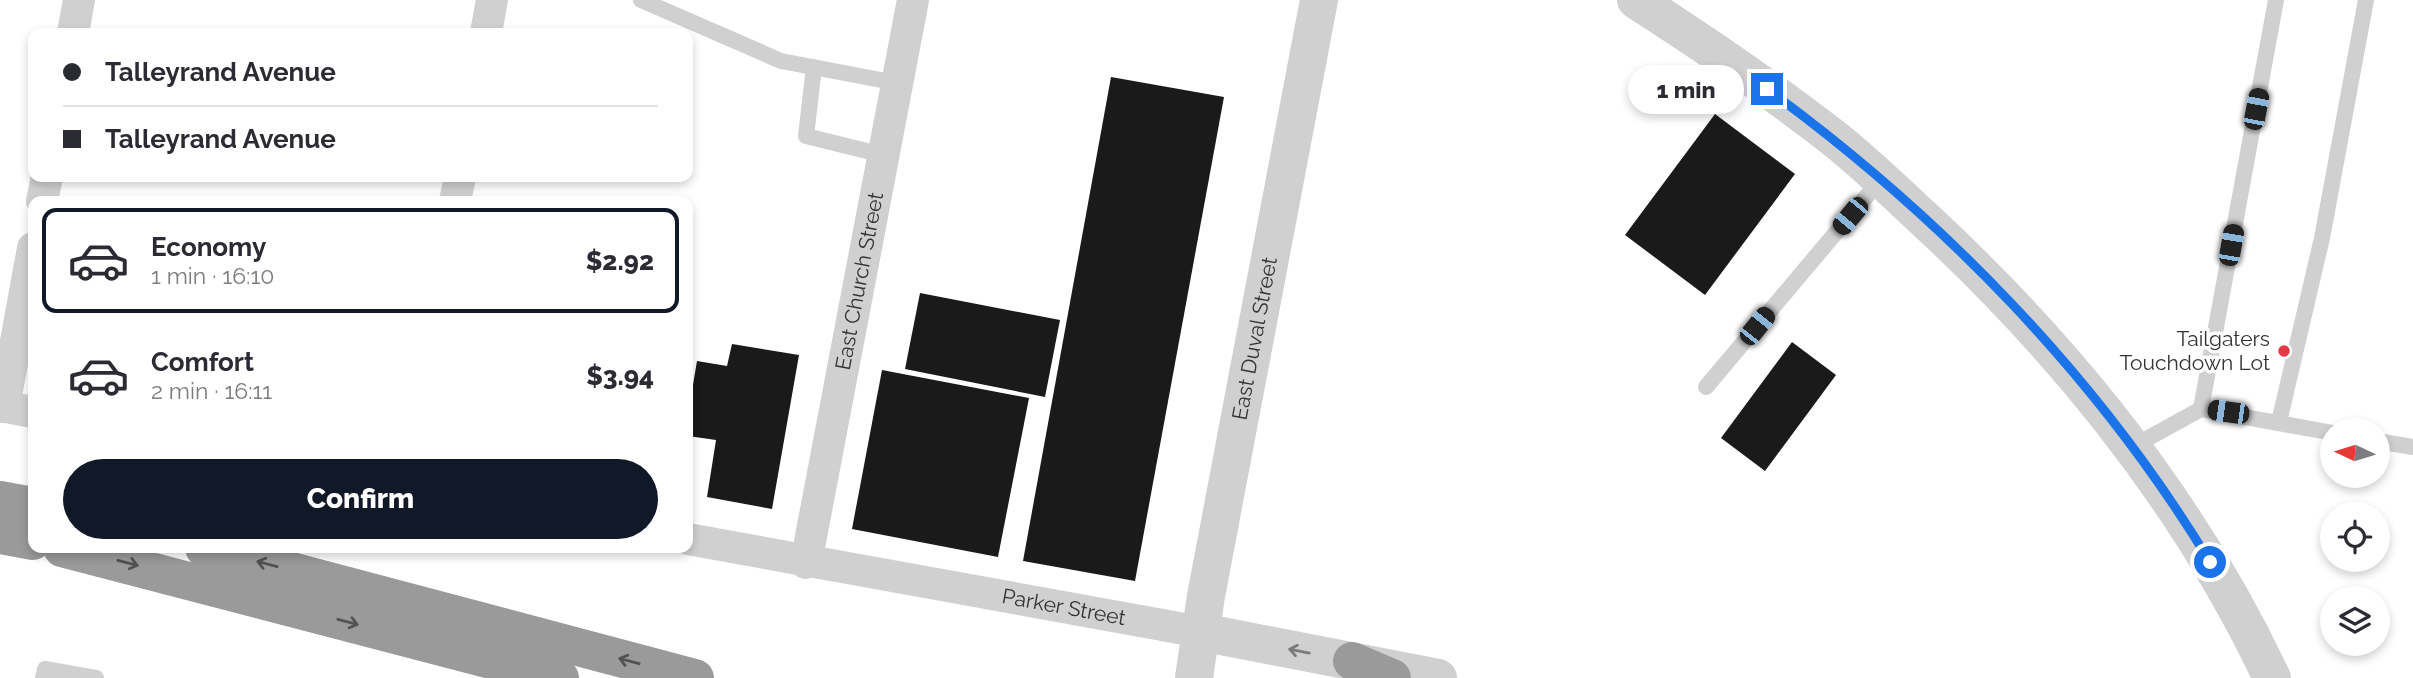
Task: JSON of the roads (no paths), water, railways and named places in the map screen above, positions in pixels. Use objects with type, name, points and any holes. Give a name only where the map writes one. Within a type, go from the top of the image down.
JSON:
[{"type":"highway","points":[[0,535],[28,540]]},
{"type":"highway","points":[[81,553],[560,678]]},
{"type":"highway","points":[[223,553],[695,678]]},
{"type":"highway","points":[[1352,661],[1392,678]]},
{"type":"street","points":[[74,28],[79,0]]},
{"type":"street","points":[[487,28],[492,0]]},
{"type":"street","name":"East Church Street","points":[[806,563],[913,0]]},
{"type":"street","name":"East Duval Street","points":[[1194,678],[1319,0]]},
{"type":"street","points":[[1636,0],[1723,56],[1833,137],[1987,276],[2132,447],[2201,548],[2236,607],[2272,678]]},
{"type":"street","points":[[12,409],[28,286]]},
{"type":"street","name":"Parker Street","points":[[693,541],[1201,632],[1438,678]]},
{"type":"lane","points":[[2201,409],[2276,0]]},
{"type":"lane","points":[[2279,422],[2322,238],[2366,0]]},
{"type":"lane","points":[[648,2],[781,61],[897,83]]},
{"type":"lane","points":[[814,67],[806,136],[883,155]]},
{"type":"lane","points":[[1706,387],[1881,179]]},
{"type":"lane","points":[[2132,447],[2201,409],[2320,430]]},
{"type":"lane","points":[[2390,443],[2413,447]]},
{"type":"lane","points":[[0,488],[18,497]]},
{"type":"lane","points":[[43,678],[45,669],[96,678]]},
{"type":"place","name":"Tailgaters Touchdown Lot","points":[[2284,351]]}]
